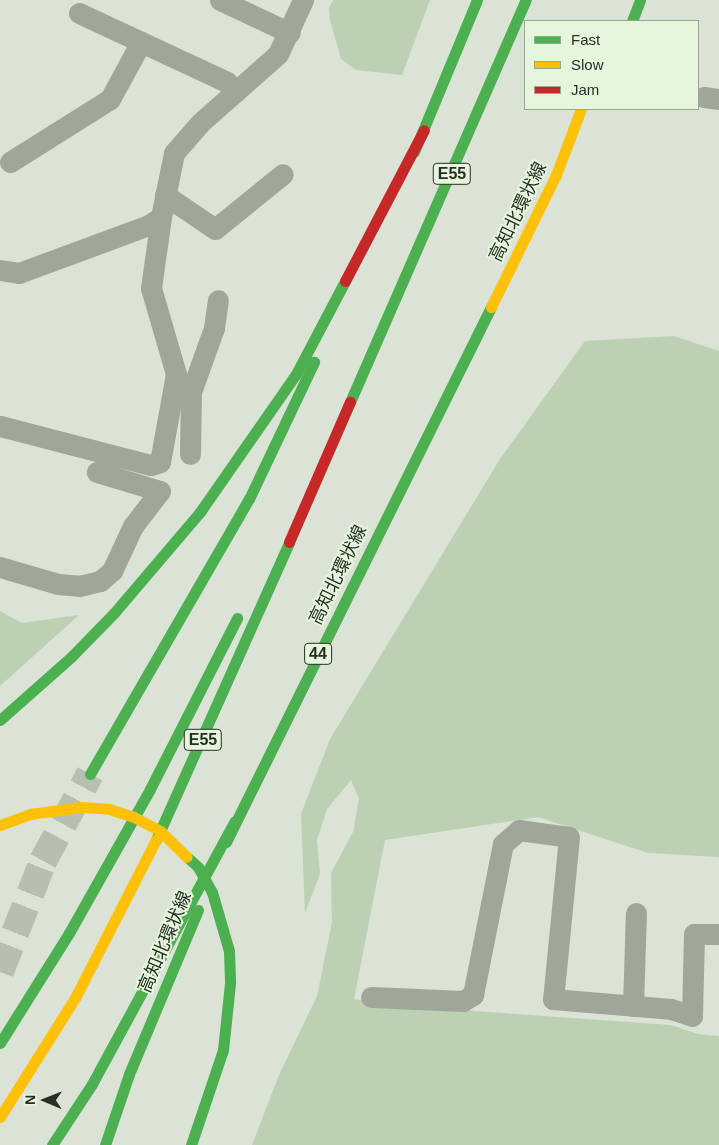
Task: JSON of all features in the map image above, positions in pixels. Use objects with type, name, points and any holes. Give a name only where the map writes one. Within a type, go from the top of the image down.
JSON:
[{"type":"main road","points":[[90,774],[249,498],[424,130],[477,0]]},
{"type":"main road","name":"E55","points":[[0,1117],[75,998],[172,810],[376,348],[526,0]]},
{"type":"main road","points":[[632,20],[640,0]]},
{"type":"main road","name":"高知北環状線","points":[[104,1145],[129,1074],[235,821],[556,174],[581,110]]},
{"type":"main road","points":[[556,174],[589,110]]},
{"type":"main road","points":[[0,720],[72,656],[114,614],[194,519],[248,447],[296,374],[424,130]]},
{"type":"main road","name":"E55","points":[[267,560],[376,348]]},
{"type":"main road","name":"E55","points":[[0,1044],[69,933],[150,790],[245,604]]},
{"type":"main road","points":[[0,825],[30,814],[82,807],[109,809],[134,817],[160,831],[198,866],[212,892],[229,951],[230,982],[223,1050],[191,1145]]},
{"type":"main road","points":[[52,1145],[92,1084],[235,821]]},
{"type":"street","points":[[220,0],[290,33]]},
{"type":"street","points":[[190,454],[183,390],[176,374],[152,288],[161,217],[174,153],[200,123],[278,54],[290,33],[303,0]]},
{"type":"street","points":[[79,13],[227,82],[236,92]]},
{"type":"street","points":[[10,162],[110,99],[141,42]]},
{"type":"street","points":[[165,195],[215,229],[283,174]]},
{"type":"street","points":[[2,267],[18,273],[149,225],[161,217]]},
{"type":"street","points":[[0,426],[151,465],[160,462],[183,390],[214,328],[218,300]]},
{"type":"street","points":[[0,568],[50,582],[79,586],[100,580],[112,571],[133,526],[160,491],[97,472]]},
{"type":"street","points":[[371,997],[463,1001],[473,995],[503,844],[519,830],[569,837],[553,999],[671,1010],[692,1016],[694,934],[719,934]]},
{"type":"street","points":[[633,1006],[636,913]]},
{"type":"green space","points":[[333,0],[430,0],[402,75],[356,70],[341,59],[330,20],[329,8]]},
{"type":"green space","points":[[674,336],[719,351],[719,857],[648,853],[538,817],[385,840],[354,999],[376,1004],[671,1025],[698,1034],[719,1036],[719,1145],[252,1145],[279,1075],[317,996],[332,922],[331,873],[353,832],[359,799],[351,780],[327,809],[317,840],[320,874],[305,913],[301,814],[330,739],[500,459],[585,341]]},
{"type":"green space","points":[[0,611],[22,623],[79,615],[0,686]]},
{"type":"tunnel","points":[[0,972],[43,861],[90,774]]},
{"type":"traffic: fast","points":[[414,152],[477,0]]},
{"type":"traffic: fast","points":[[350,402],[526,0]]},
{"type":"traffic: fast","points":[[632,20],[640,0]]},
{"type":"traffic: fast","points":[[0,720],[72,656],[114,613],[200,512],[296,374],[345,281]]},
{"type":"traffic: fast","points":[[226,842],[491,307]]},
{"type":"traffic: fast","points":[[90,774],[249,499],[314,362]]},
{"type":"traffic: fast","points":[[156,840],[289,542]]},
{"type":"traffic: fast","points":[[0,1043],[69,933],[150,789],[237,618]]},
{"type":"traffic: fast","points":[[52,1145],[92,1084],[235,821]]},
{"type":"traffic: fast","points":[[187,857],[198,867],[212,892],[229,951],[230,983]]},
{"type":"traffic: fast","points":[[105,1145],[129,1074],[198,910]]},
{"type":"traffic: fast","points":[[191,1145],[223,1050],[230,983]]},
{"type":"traffic: slow","points":[[491,307],[556,175],[581,110]]},
{"type":"traffic: slow","points":[[0,825],[30,814],[82,807],[109,809],[134,817],[160,831],[187,857]]},
{"type":"traffic: slow","points":[[0,1117],[75,998],[156,840]]},
{"type":"traffic: jam","points":[[345,281],[424,130]]},
{"type":"traffic: jam","points":[[289,542],[350,402]]}]
